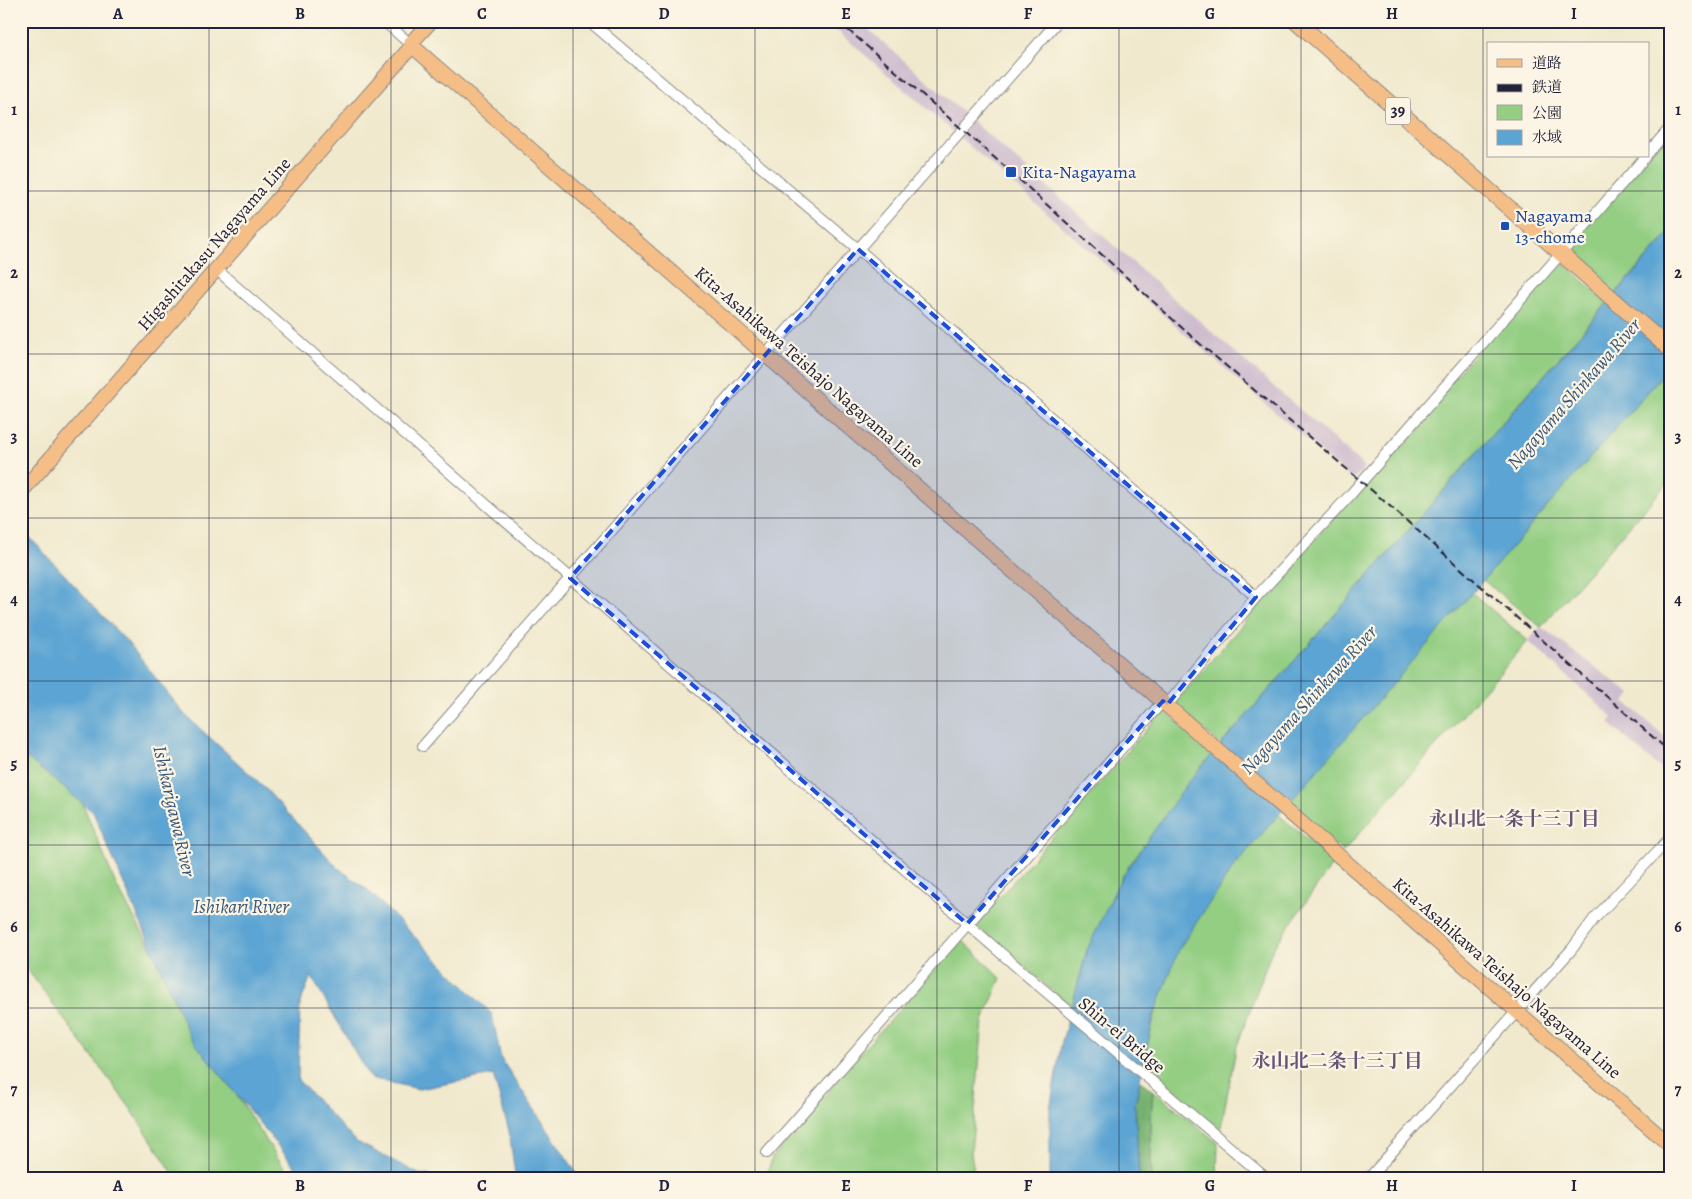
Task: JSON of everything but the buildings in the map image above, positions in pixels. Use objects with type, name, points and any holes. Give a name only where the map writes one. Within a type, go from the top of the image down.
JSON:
[{"type":"highway","name":"39","points":[[1296,21],[1671,350]]},
{"type":"main road","name":"Higashitakasu Nagayama Line","points":[[21,492],[431,21]]},
{"type":"main road","name":"Kita-Asahikawa Teishajo Nagayama Line","points":[[411,45],[1671,1146]]},
{"type":"street","points":[[384,21],[411,45]]},
{"type":"street","points":[[589,21],[858,249],[1256,597]]},
{"type":"street","points":[[423,746],[1058,21]]},
{"type":"street","points":[[1650,151],[1671,127]]},
{"type":"street","points":[[767,1153],[1165,703],[1256,597],[1351,494],[1644,158]]},
{"type":"street","name":"Shin-ei Bridge","points":[[216,269],[1025,974],[1266,1178]]},
{"type":"street","points":[[1369,1178],[1572,949],[1594,919],[1671,836]]},
{"type":"highlighted area","points":[[858,249],[1256,597],[1167,705],[1163,701],[967,924],[570,578]]},
{"type":"shaded area","points":[[826,21],[859,21],[1365,467],[1353,480]]},
{"type":"shaded area","points":[[1541,627],[1631,694],[1625,702],[1671,742],[1671,778],[1609,723],[1613,717],[1528,641]]},
{"type":"green space","points":[[1671,128],[1671,231],[1614,295],[1565,249],[1645,158],[1650,158],[1650,152]]},
{"type":"green space","points":[[1558,257],[1607,303],[1221,745],[1174,704]]},
{"type":"green space","points":[[1671,365],[1671,479],[1541,627],[1483,580]]},
{"type":"green space","points":[[1471,592],[1528,641],[1343,852],[1288,803]]},
{"type":"green space","points":[[1164,710],[1213,754],[1189,781],[1087,950],[1072,1007],[975,925]]},
{"type":"green space","points":[[21,742],[80,797],[116,885],[208,1052],[291,1178],[176,1178],[131,1109],[21,961]]},
{"type":"green space","points":[[1278,814],[1334,862],[1272,950],[1236,1049],[1220,1132],[1143,1066],[1162,989],[1180,946],[1214,894]]},
{"type":"green space","points":[[962,940],[1001,978],[983,1021],[971,1153],[975,1178],[766,1178],[772,1158],[856,1058]]},
{"type":"green space","points":[[1140,1081],[1153,1090],[1151,1178],[1139,1178],[1135,1104]]},
{"type":"green space","points":[[1153,1090],[1218,1143],[1217,1178],[1151,1178]]},
{"type":"water","name":"Nagayama Shinkawa River","points":[[1671,231],[1671,365],[1234,866],[1180,947],[1153,1018],[1135,1104],[1139,1178],[1050,1178],[1050,1109],[1061,1045],[1087,950],[1122,876],[1189,781]]},
{"type":"water","name":"Ishikari River","points":[[21,528],[129,644],[185,715],[263,786],[338,868],[368,890],[492,1014],[501,1059],[580,1178],[492,1178],[515,1174],[509,1131],[493,1075],[419,1089],[370,1078],[311,976],[300,1004],[298,1080],[355,1141],[419,1174],[450,1178],[304,1178],[190,1037],[93,812],[21,751]]},
{"type":"railway","points":[[838,21],[1011,172],[1191,336],[1376,494],[1671,753]]},
{"type":"place","name":"Kita-Nagayama","points":[[1011,172]]},
{"type":"place","name":"Nagayama 13-chome","points":[[1505,226]]},
{"type":"district","name":"永山北一条十三丁目","points":[[1514,819]]},
{"type":"district","name":"永山北二条十三丁目","points":[[1337,1061]]},
{"type":"water label","name":"Ishikarigawa River","points":[[174,811]]}]
